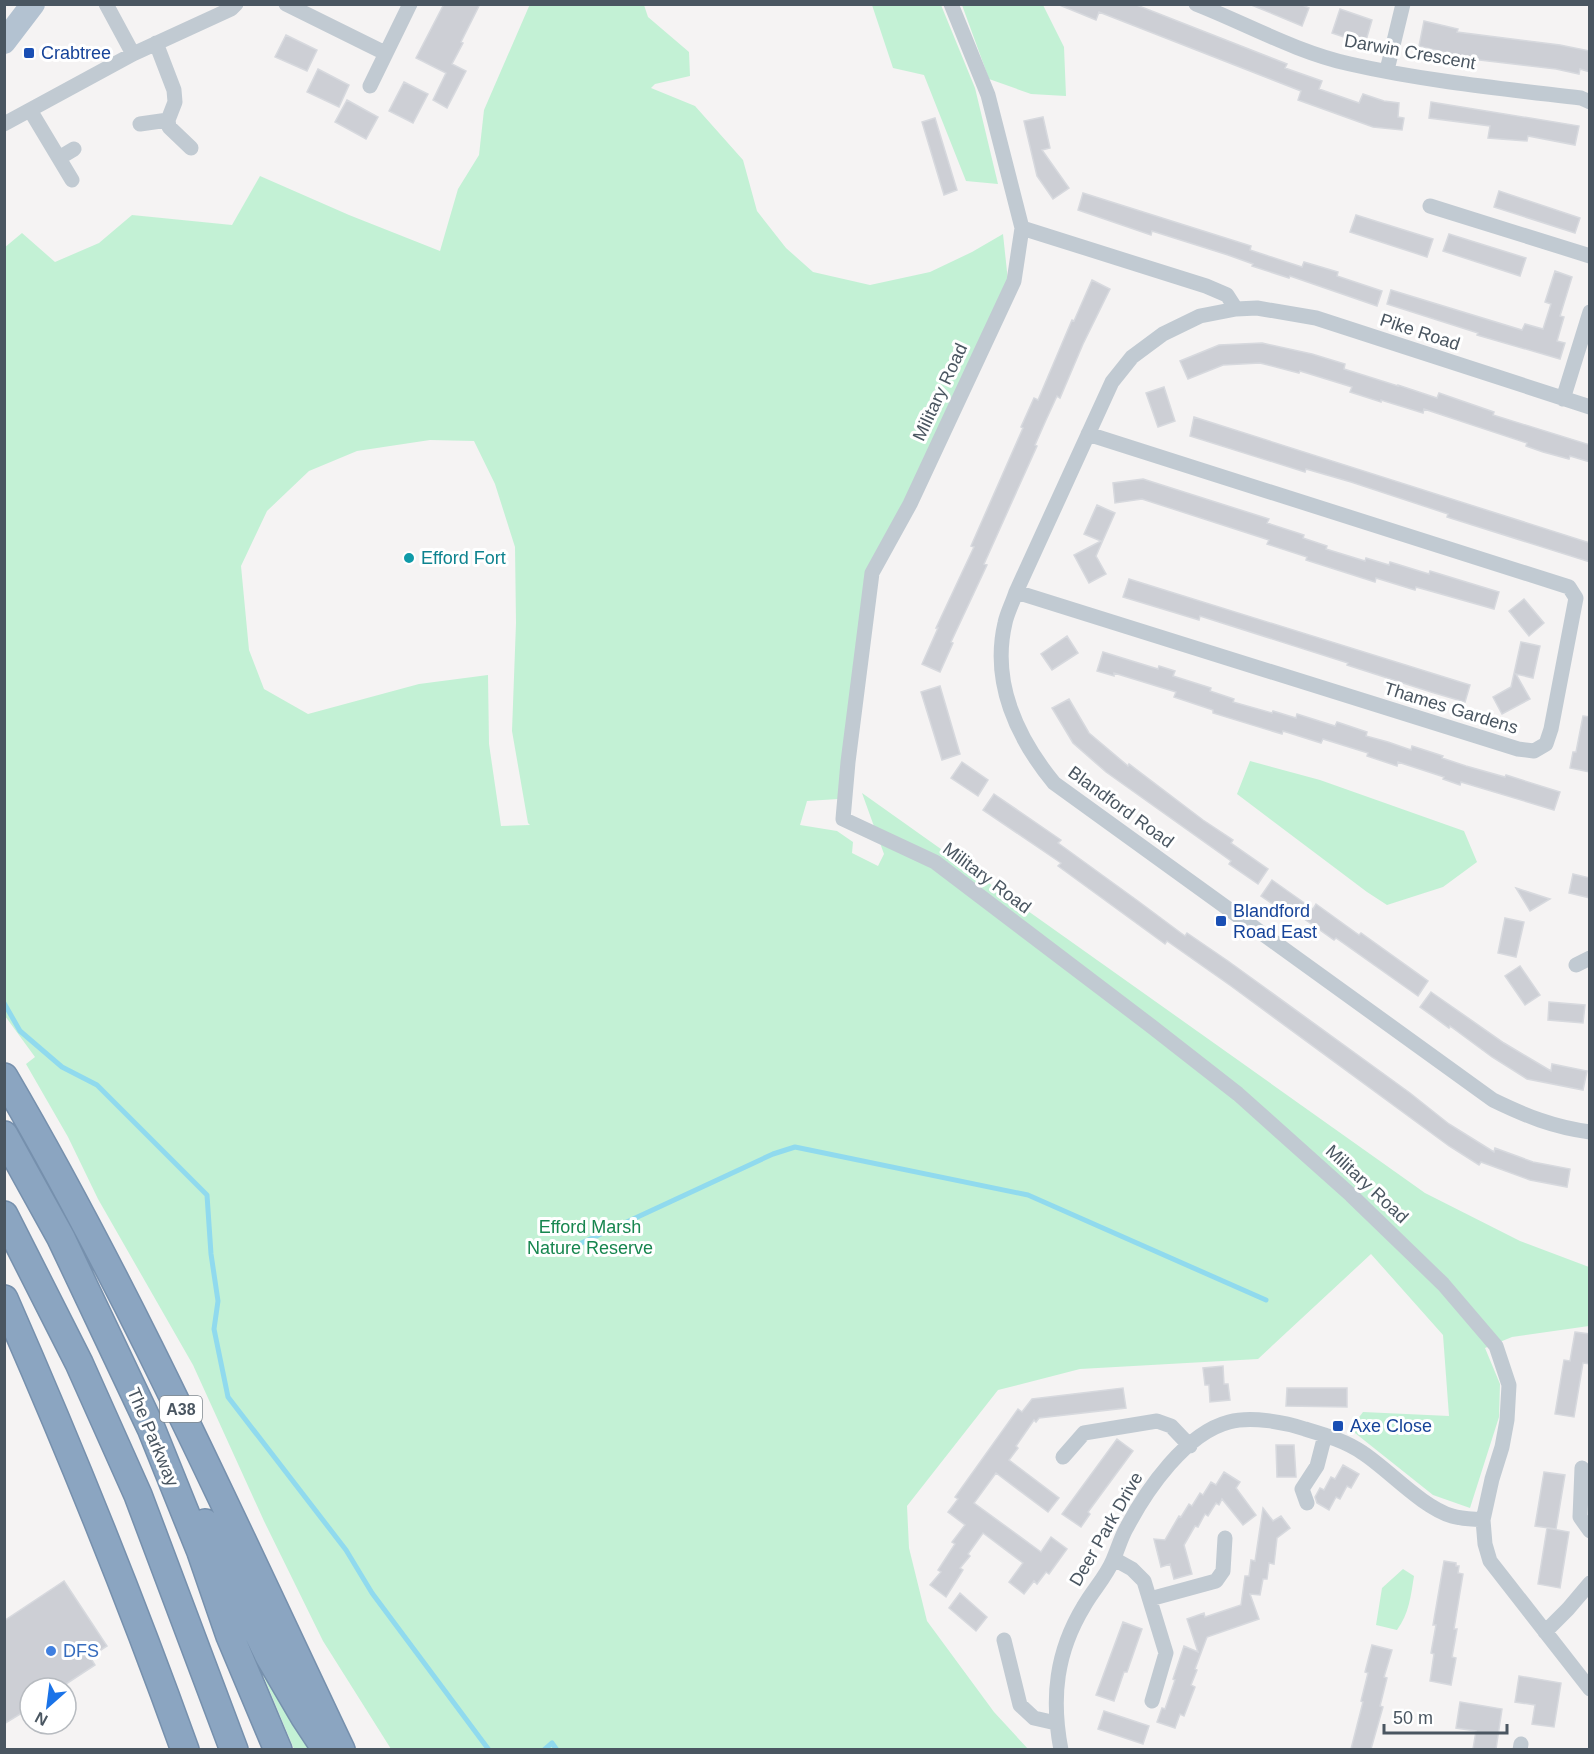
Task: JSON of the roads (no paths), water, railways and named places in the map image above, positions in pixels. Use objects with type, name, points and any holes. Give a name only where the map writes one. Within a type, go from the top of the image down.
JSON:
[{"type":"highway","name":"A38","points":[[4,1077],[45,1146],[125,1297],[188,1423],[341,1749]]},
{"type":"highway","name":"The Parkway","points":[[4,1135],[61,1238],[151,1428],[201,1552],[230,1636],[278,1749]]},
{"type":"highway","name":"The Parkway","points":[[4,1215],[79,1363],[134,1485],[234,1749]]},
{"type":"highway","points":[[4,1245],[24,1278],[91,1421],[153,1566],[192,1640]]},
{"type":"highway","points":[[4,1299],[44,1390],[152,1658],[185,1749]]},
{"type":"highway","name":"A38","points":[[151,1428],[205,1521],[269,1656],[304,1716],[327,1749]]},
{"type":"main road","points":[[4,42],[33,4]]},
{"type":"street","points":[[106,4],[133,54]]},
{"type":"street","points":[[4,124],[133,54],[231,9],[236,4]]},
{"type":"street","points":[[286,4],[385,53]]},
{"type":"street","points":[[370,86],[410,4]]},
{"type":"street","name":"Military Road","points":[[951,4],[988,95],[1022,228],[1014,281],[910,504],[872,573],[843,819],[935,862],[1151,1026],[1238,1094],[1351,1195],[1443,1284],[1496,1346],[1509,1385],[1508,1419],[1484,1520]]},
{"type":"street","name":"Darwin Crescent","points":[[1196,4],[1298,47],[1349,64],[1581,98],[1590,102]]},
{"type":"street","points":[[1387,70],[1403,4]]},
{"type":"street","points":[[156,43],[174,90],[175,102],[168,120],[169,127],[190,148]]},
{"type":"street","points":[[30,110],[72,180]]},
{"type":"street","points":[[140,124],[168,120]]},
{"type":"street","points":[[59,158],[74,149]]},
{"type":"street","points":[[1430,206],[1590,256]]},
{"type":"street","points":[[1022,228],[1206,286],[1227,295],[1236,309]]},
{"type":"street","name":"Pike Road","points":[[1163,334],[1200,316],[1236,309],[1265,309],[1316,318],[1590,407]]},
{"type":"street","points":[[1563,399],[1590,312]]},
{"type":"street","name":"Blandford Road","points":[[1163,334],[1132,357],[1112,382],[1016,592],[1005,623],[1002,650],[1003,682],[1009,708],[1022,737],[1042,769],[1054,783],[1493,1100],[1533,1119],[1568,1129],[1590,1132]]},
{"type":"street","name":"Thames Gardens","points":[[1016,592],[1518,749],[1534,751],[1546,744],[1551,729],[1576,598],[1569,587],[1088,434]]},
{"type":"street","name":"Deer Park Drive","points":[[1061,1749],[1056,1723],[1057,1684],[1061,1656],[1071,1628],[1114,1559],[1126,1529],[1145,1497],[1165,1468],[1203,1434],[1229,1421],[1256,1420],[1287,1423],[1344,1442],[1363,1453],[1428,1503],[1451,1516],[1484,1520]]},
{"type":"street","points":[[1063,1457],[1084,1433],[1157,1421],[1171,1426],[1190,1446]]},
{"type":"street","points":[[1307,1503],[1302,1489],[1317,1466],[1325,1435]]},
{"type":"street","points":[[1582,1468],[1580,1517],[1590,1531]]},
{"type":"street","points":[[1484,1520],[1485,1544],[1490,1561],[1590,1689]]},
{"type":"street","points":[[1150,1599],[1216,1581],[1222,1571],[1225,1538]]},
{"type":"street","points":[[1114,1559],[1132,1569],[1142,1578],[1166,1653],[1152,1701]]},
{"type":"street","points":[[1545,1632],[1590,1583]]},
{"type":"street","points":[[1004,1640],[1020,1705],[1034,1718],[1056,1723]]},
{"type":"waterway","points":[[4,1003],[20,1031],[62,1067],[97,1085],[207,1195],[211,1254],[218,1301],[214,1329],[228,1397],[346,1550],[372,1593],[489,1750]]},
{"type":"waterway","points":[[560,1253],[773,1154],[795,1147],[1028,1195],[1266,1300]]},
{"type":"waterway","points":[[544,1750],[552,1743],[557,1750]]},
{"type":"place","name":"Crabtree","points":[[29,53]]},
{"type":"place","name":"Efford Fort","points":[[409,558]]},
{"type":"place","name":"Blandford Road East","points":[[1221,921]]},
{"type":"place","name":"Axe Close","points":[[1338,1426]]},
{"type":"place","name":"DFS","points":[[51,1651]]},
{"type":"park label","name":"Efford Marsh Nature Reserve","points":[[590,1237]]}]
